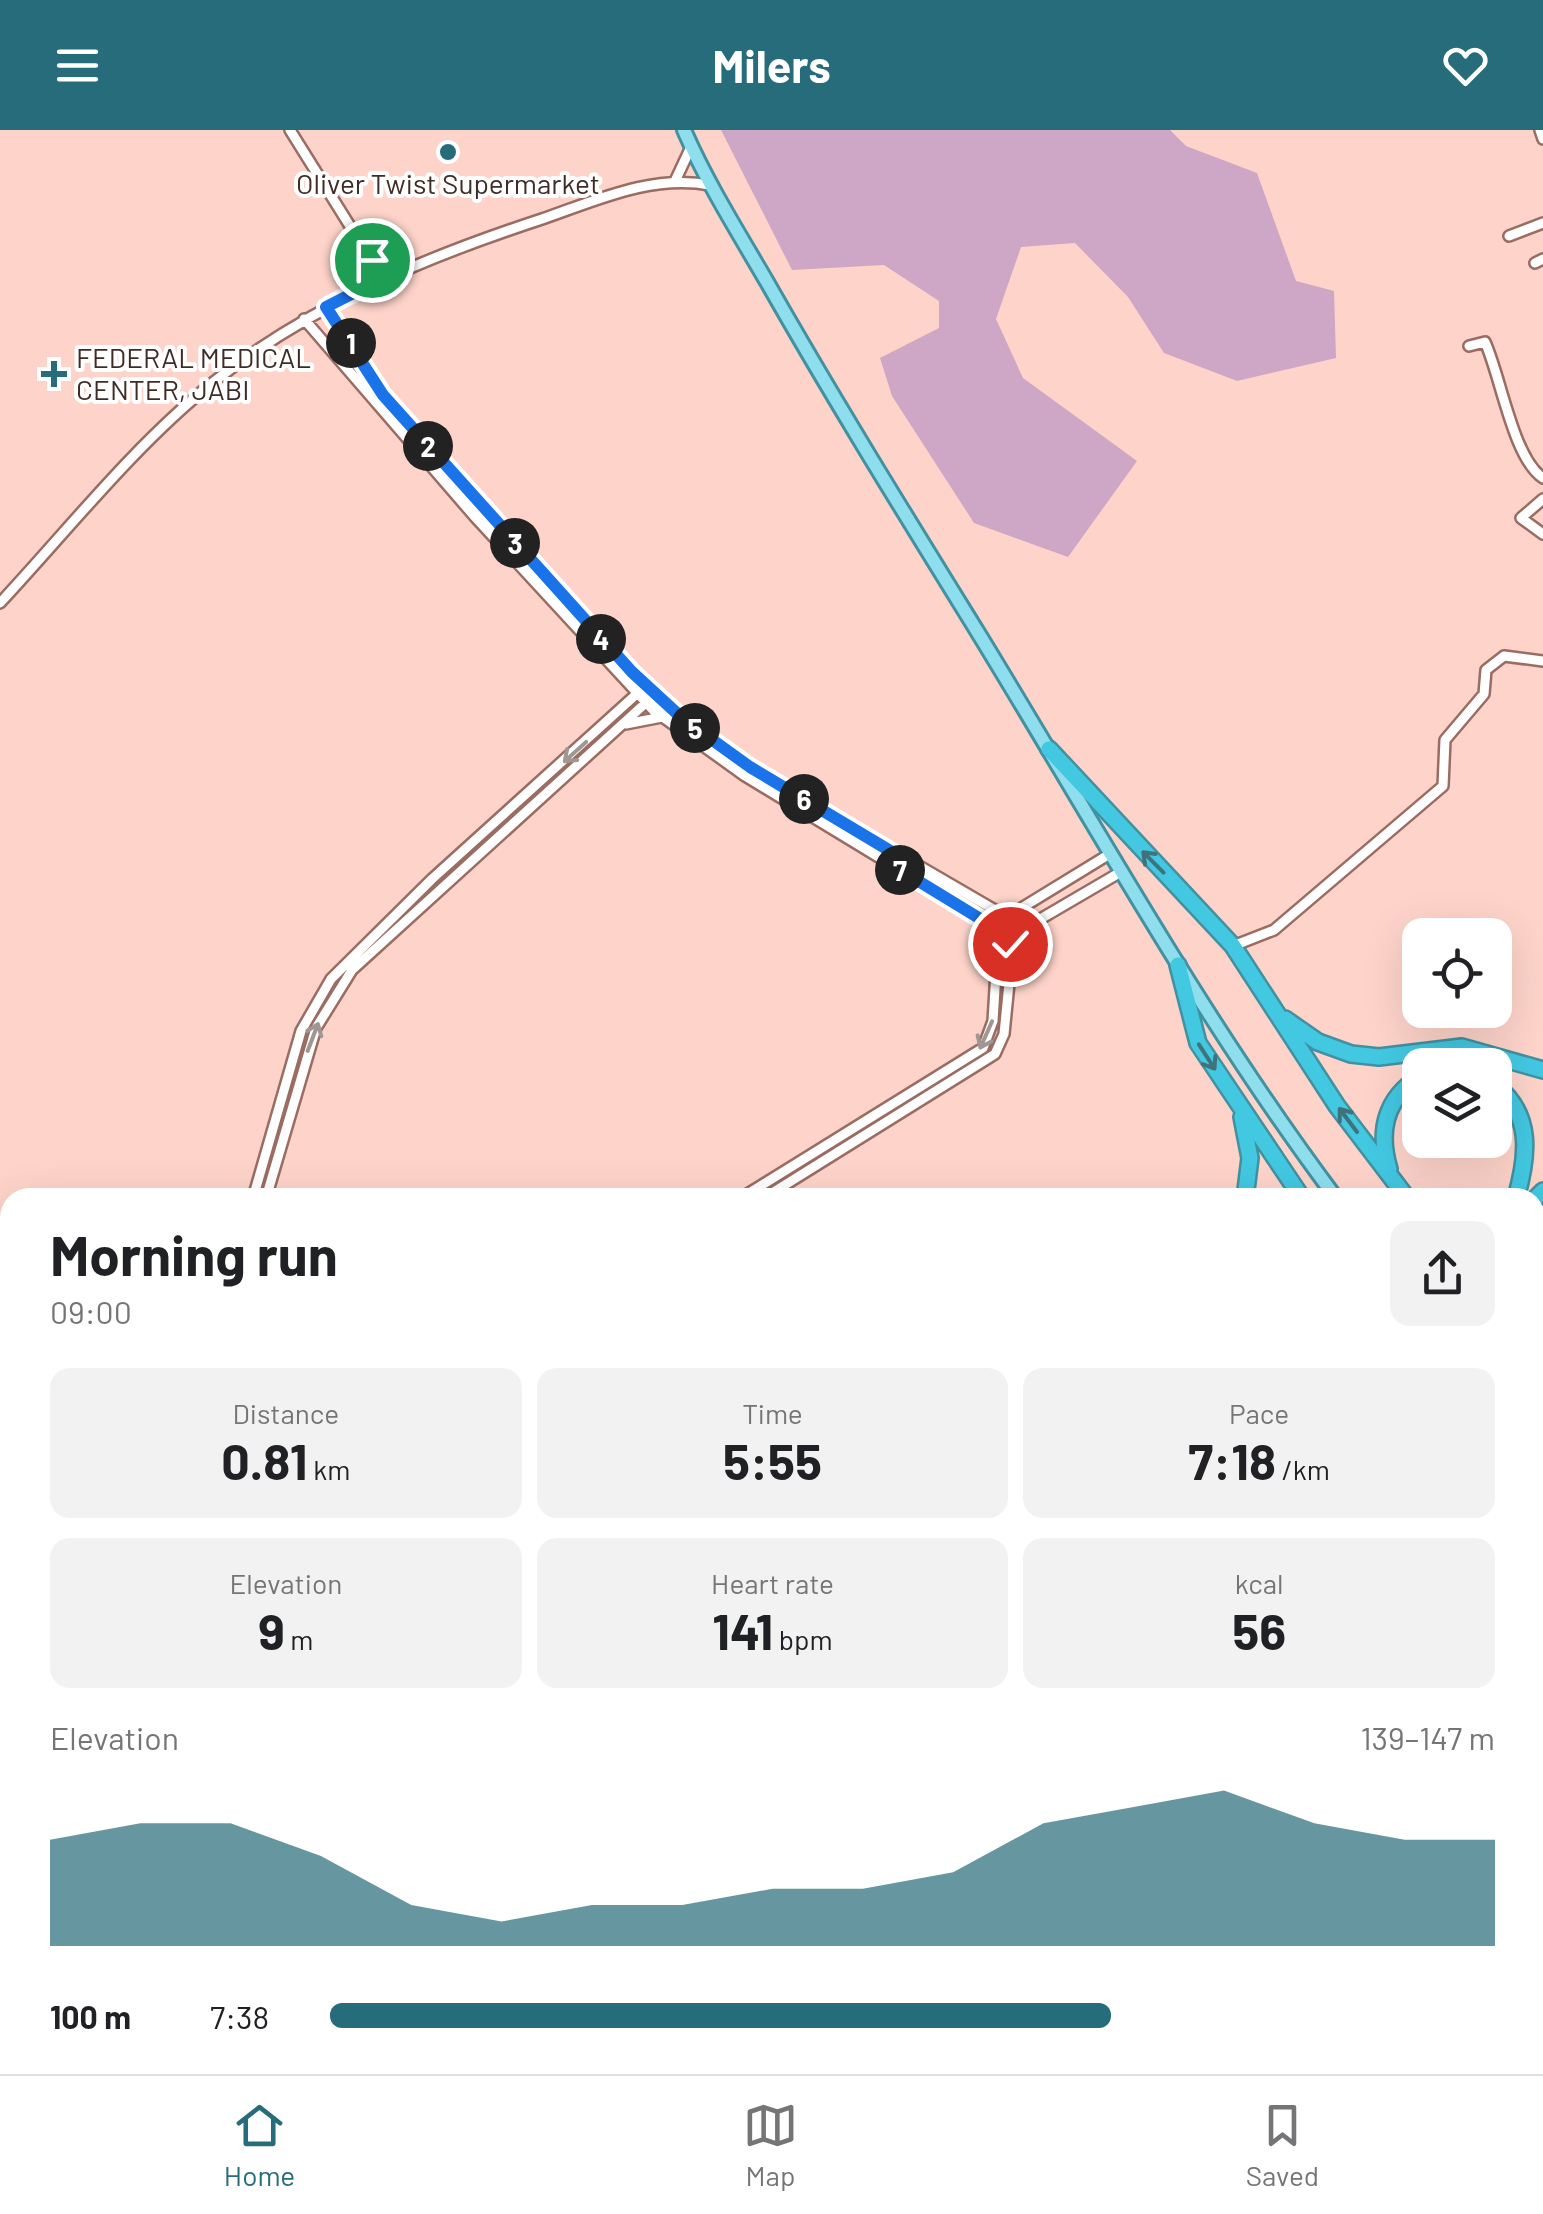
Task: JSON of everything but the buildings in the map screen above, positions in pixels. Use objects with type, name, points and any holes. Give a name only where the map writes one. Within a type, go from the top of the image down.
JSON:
[{"type":"highway","points":[[1049,749],[1233,946],[1337,1106],[1400,1188]]},
{"type":"highway","points":[[1178,965],[1198,1043],[1295,1188]]},
{"type":"highway","points":[[1280,1016],[1318,1042],[1350,1054],[1379,1057],[1462,1048],[1543,1070]]},
{"type":"highway","points":[[1392,1178],[1384,1147],[1384,1122],[1402,1092]]},
{"type":"highway","points":[[1512,1102],[1524,1129],[1526,1155],[1518,1188]]},
{"type":"highway","points":[[1238,1104],[1250,1158],[1246,1188]]},
{"type":"main road","points":[[684,130],[710,186],[1049,749],[1108,855],[1244,1070],[1329,1188]]},
{"type":"street","points":[[290,130],[383,278]]},
{"type":"street","points":[[1540,130],[1543,139]]},
{"type":"street","points":[[676,178],[691,146]]},
{"type":"street","points":[[0,603],[184,408],[304,319],[383,278],[516,227],[676,178],[710,186]]},
{"type":"street","points":[[1509,236],[1543,223]]},
{"type":"street","points":[[326,307],[395,409],[646,685],[750,767],[1000,912],[1015,912],[1108,855]]},
{"type":"street","points":[[304,319],[646,703],[744,776],[992,926],[998,940],[991,1033],[976,1054],[757,1188]]},
{"type":"street","points":[[1469,346],[1486,342],[1521,449],[1532,470],[1543,478]]},
{"type":"street","points":[[336,358],[352,346]]},
{"type":"street","points":[[357,382],[370,370]]},
{"type":"street","points":[[1543,499],[1521,518],[1543,534]]},
{"type":"street","points":[[1233,946],[1274,930],[1443,786],[1445,740],[1484,694],[1486,670],[1492,663],[1504,656],[1543,661]]},
{"type":"street","points":[[622,709],[627,697],[625,683]]},
{"type":"street","points":[[257,1188],[302,1031],[331,979],[432,879],[646,685]]},
{"type":"street","points":[[269,1188],[316,1028],[352,970],[624,725],[654,693]]},
{"type":"street","points":[[624,725],[662,717]]},
{"type":"street","points":[[897,868],[902,858]]},
{"type":"street","points":[[780,1188],[989,1060],[1002,1041],[1014,943],[1025,928],[1119,873]]},
{"type":"street","points":[[992,926],[1000,912]]},
{"type":"street","points":[[1015,912],[1025,928]]},
{"type":"street","points":[[998,940],[1014,943]]},
{"type":"street","points":[[948,1071],[954,1082]]},
{"type":"street","points":[[866,1119],[872,1130]]},
{"type":"street","points":[[791,1166],[797,1177]]},
{"type":"shaded area","points":[[721,130],[1170,130],[1186,146],[1257,173],[1296,281],[1334,291],[1336,358],[1237,381],[1164,353],[1128,297],[1075,243],[1021,247],[996,319],[1023,378],[1137,461],[1068,557],[974,523],[892,396],[880,358],[939,328],[939,301],[884,265],[792,270]]},
{"type":"place","name":"Oliver Twist Supermarket","points":[[448,152]]},
{"type":"place","name":"FEDERAL MEDICAL CENTER, JABI","points":[[54,374]]},
{"type":"route","points":[[372,260],[383,278],[326,307],[383,395],[632,672],[682,718],[750,767],[902,858],[897,868],[978,916],[992,926],[998,940],[1010,944]]}]
